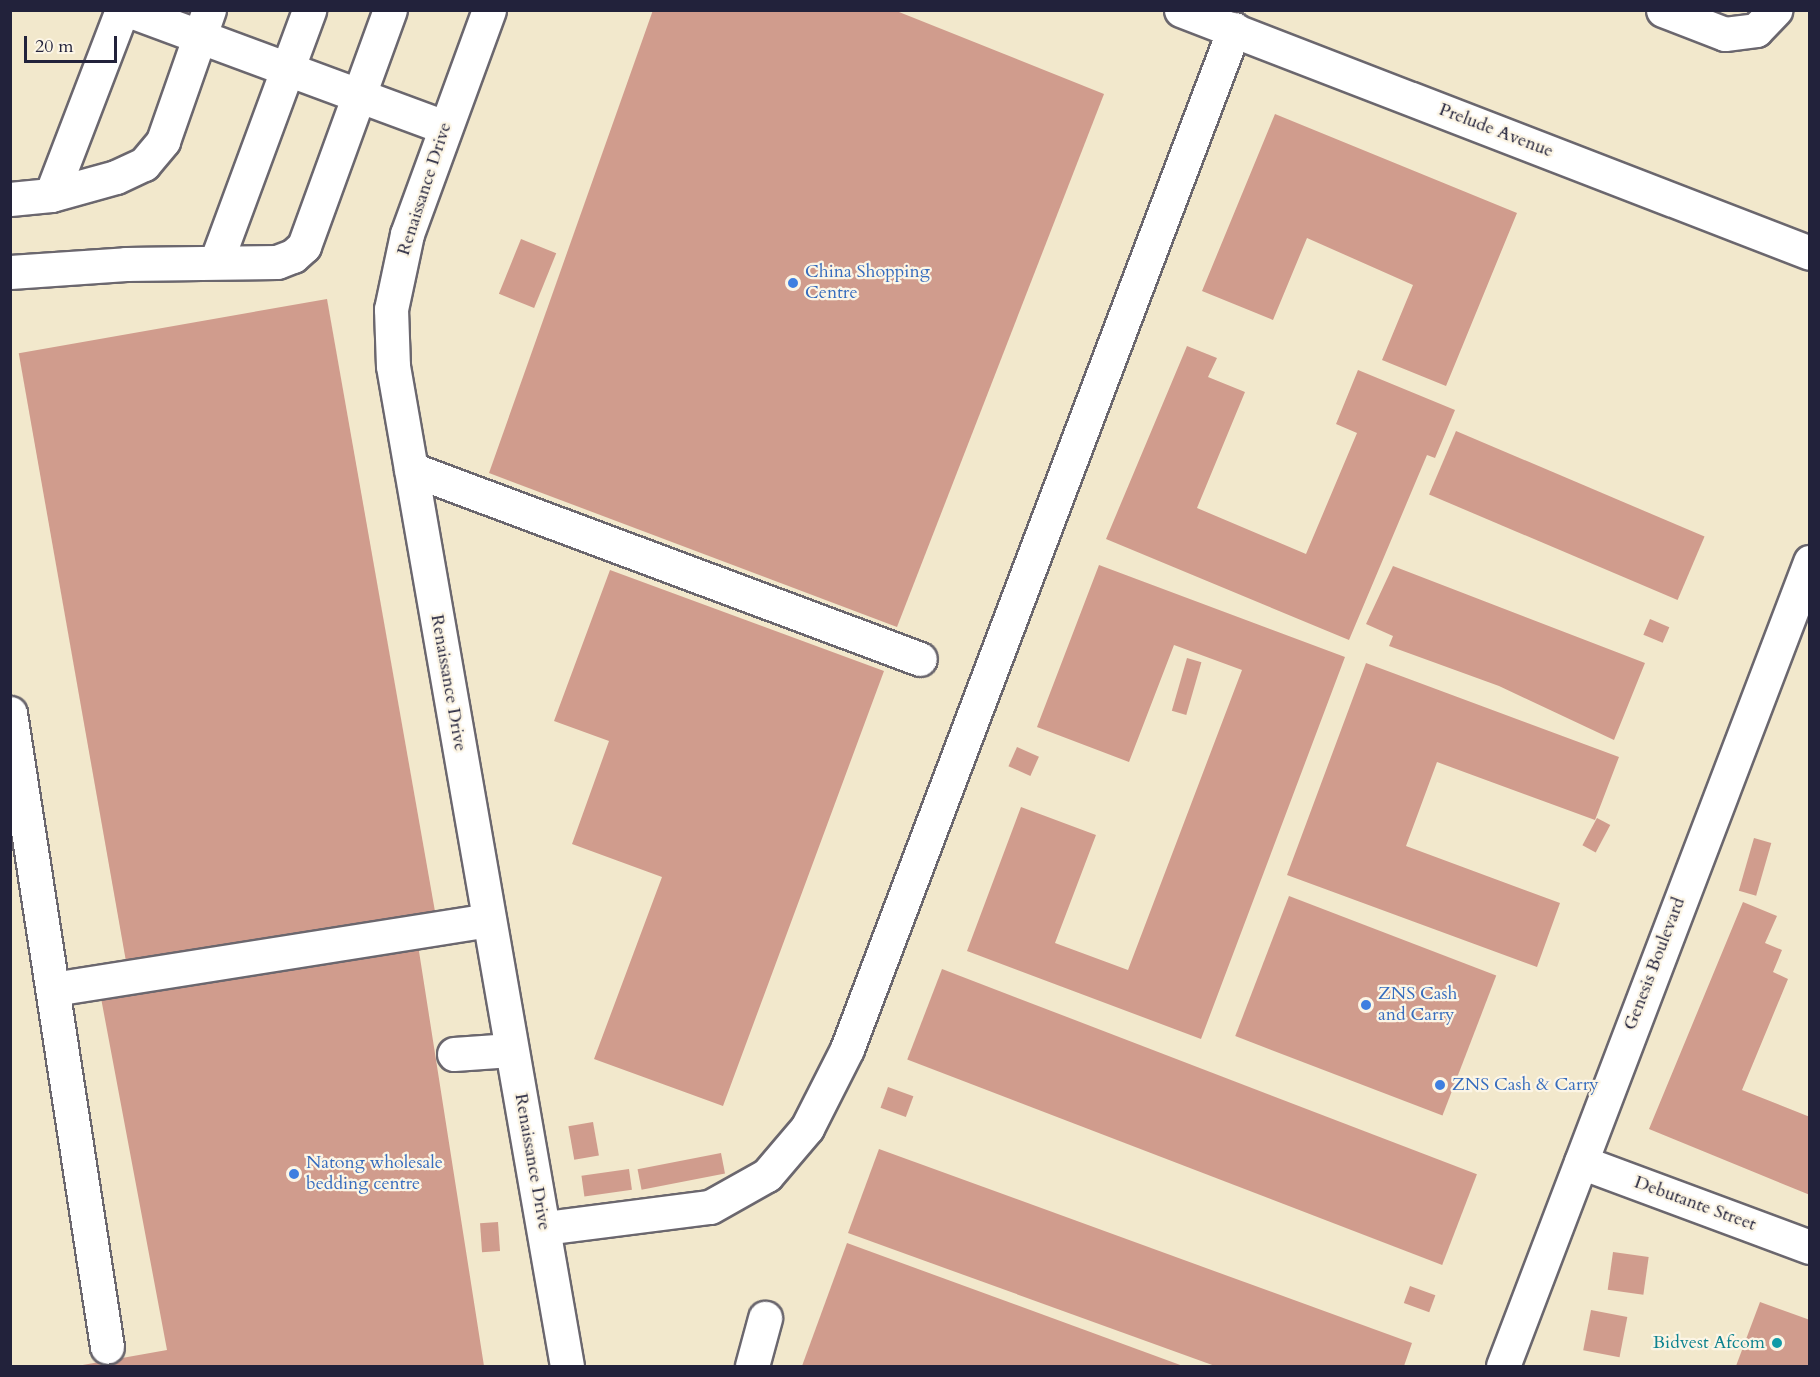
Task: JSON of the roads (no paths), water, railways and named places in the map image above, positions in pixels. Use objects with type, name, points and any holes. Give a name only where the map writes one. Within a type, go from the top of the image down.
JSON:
[{"type":"street","points":[[51,195],[122,10]]},
{"type":"street","points":[[128,10],[204,24],[287,67],[358,97],[445,127]]},
{"type":"street","points":[[216,262],[309,10]]},
{"type":"street","points":[[10,272],[216,262],[278,262],[293,256],[304,246],[390,10]]},
{"type":"street","name":"Renaissance Drive","points":[[489,10],[407,234],[390,309],[393,366],[567,1366]]},
{"type":"street","name":"Prelude Avenue","points":[[1181,10],[1809,253]]},
{"type":"street","points":[[1663,10],[1725,34],[1756,30],[1775,10]]},
{"type":"street","points":[[10,199],[51,195],[116,177],[144,164],[163,141],[204,24]]},
{"type":"street","points":[[544,1228],[710,1207],[767,1175],[807,1128],[847,1049],[1234,29]]},
{"type":"street","points":[[411,469],[920,659]]},
{"type":"street","name":"Genesis Boulevard","points":[[1503,1366],[1809,562]]},
{"type":"street","points":[[10,713],[107,1347]]},
{"type":"street","points":[[53,989],[489,920]]},
{"type":"street","points":[[454,1054],[511,1050]]},
{"type":"street","name":"Debutante Street","points":[[1581,1162],[1809,1246]]},
{"type":"street","points":[[752,1366],[765,1318]]},
{"type":"place","name":"China Shopping Centre","points":[[793,283]]},
{"type":"place","name":"ZNS Cash and Carry","points":[[1366,1005]]},
{"type":"place","name":"ZNS Cash & Carry","points":[[1440,1085]]},
{"type":"place","name":"Natong wholesale bedding centre","points":[[294,1174]]},
{"type":"place","name":"Bidvest Afcom","points":[[1777,1343]]}]
